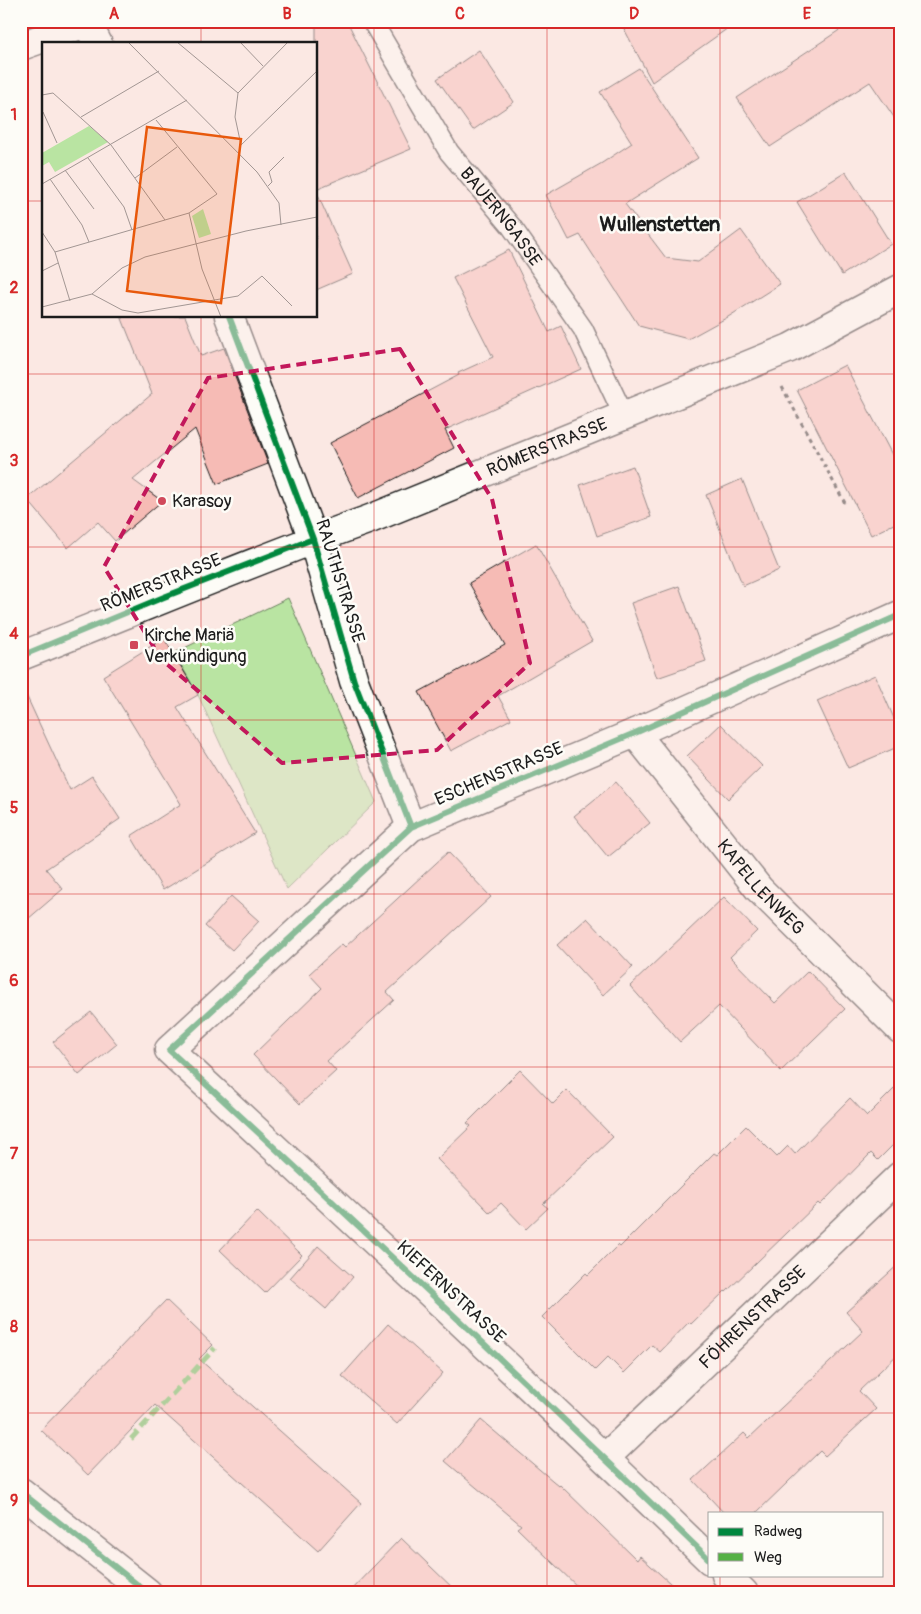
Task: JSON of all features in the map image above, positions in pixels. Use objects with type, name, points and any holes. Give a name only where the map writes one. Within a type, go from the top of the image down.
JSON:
[{"type":"street","points":[[21,46],[91,27]]},
{"type":"street","name":"RÖMERSTRASSE","points":[[21,656],[164,597],[312,539],[370,519],[790,348],[900,289]]},
{"type":"street","name":"RAUTHSTRASSE","points":[[230,318],[312,539],[354,681],[411,827]]},
{"type":"street","name":"ESCHENSTRASSE","points":[[168,1050],[411,827],[635,732],[900,615]]},
{"type":"street","name":"KAPELLENWEG","points":[[635,732],[759,889],[900,1029]]},
{"type":"street","name":"KIEFERNSTRASSE","points":[[168,1050],[331,1200],[605,1458],[708,1558]]},
{"type":"street","name":"FÖHRENSTRASSE","points":[[605,1458],[900,1176]]},
{"type":"street","points":[[24,1499],[148,1593]]},
{"type":"street","points":[[727,1576],[744,1593]]},
{"type":"lane","name":"BAUERNGASSE","points":[[372,21],[449,152],[511,226],[583,329],[624,416]]},
{"type":"path","points":[[766,357],[846,505]]},
{"type":"highlighted area","points":[[400,349],[492,499],[530,663],[437,750],[282,763],[162,660],[104,567],[208,378]]},
{"type":"green space","points":[[288,598],[376,802],[287,889],[198,695],[174,653]]},
{"type":"building","points":[[316,21],[347,21],[411,149],[318,188],[318,42],[316,42]]},
{"type":"building","points":[[620,21],[738,21],[652,82]]},
{"type":"building","points":[[853,21],[900,21],[900,126],[870,82],[770,147],[737,98]]},
{"type":"building","points":[[479,50],[514,102],[473,130],[437,79]]},
{"type":"building","points":[[639,68],[698,158],[625,204],[666,258],[698,262],[741,230],[780,284],[728,317],[688,339],[639,326],[580,235],[569,240],[546,195],[602,163],[632,143],[600,92]]},
{"type":"building","points":[[846,172],[891,244],[842,275],[797,202]]},
{"type":"building","points":[[318,195],[353,274],[318,289]]},
{"type":"building","points":[[509,250],[549,332],[561,326],[581,369],[445,430],[454,448],[358,498],[330,443],[459,375],[458,373],[493,357],[453,278]]},
{"type":"building","points":[[122,318],[186,318],[201,356],[224,348],[268,464],[217,484],[195,429],[133,480],[162,501],[115,541],[98,522],[68,548],[27,499],[152,394]]},
{"type":"building","points":[[845,365],[900,470],[900,521],[871,535],[797,390]]},
{"type":"building","points":[[633,466],[651,517],[597,536],[580,485]]},
{"type":"building","points":[[742,479],[779,570],[743,586],[706,495]]},
{"type":"building","points":[[536,544],[592,641],[498,696],[511,719],[451,751],[419,692],[505,645],[469,583]]},
{"type":"building","points":[[679,586],[706,661],[657,678],[631,603]]},
{"type":"building","points":[[164,638],[198,695],[177,707],[255,833],[163,890],[131,836],[181,804],[103,676]]},
{"type":"building","points":[[875,675],[900,732],[900,746],[848,768],[817,701]]},
{"type":"building","points":[[21,684],[70,790],[92,776],[120,819],[46,869],[63,889],[21,925]]},
{"type":"building","points":[[721,724],[762,766],[728,799],[687,756]]},
{"type":"building","points":[[616,782],[650,823],[608,857],[574,816]]},
{"type":"building","points":[[448,852],[491,897],[387,992],[394,1000],[327,1061],[336,1071],[300,1104],[253,1055],[322,988],[309,974],[342,944],[345,947]]},
{"type":"building","points":[[231,896],[259,921],[232,950],[205,926]]},
{"type":"building","points":[[724,897],[757,931],[730,957],[775,1003],[808,971],[845,1009],[781,1071],[719,1006],[680,1042],[630,986]]},
{"type":"building","points":[[587,918],[633,967],[603,995],[557,945]]},
{"type":"building","points":[[91,1012],[117,1044],[79,1075],[53,1042]]},
{"type":"building","points":[[520,1070],[553,1104],[567,1090],[613,1137],[543,1204],[548,1208],[526,1229],[501,1203],[490,1213],[437,1159],[471,1126],[467,1123]]},
{"type":"building","points":[[900,1083],[900,1138],[878,1160],[871,1153],[820,1205],[818,1203],[726,1292],[691,1324],[689,1322],[660,1352],[652,1345],[624,1373],[608,1357],[595,1370],[542,1317],[586,1273],[588,1275],[618,1245],[620,1247],[714,1153],[717,1155],[746,1126],[777,1157],[788,1146],[795,1154],[850,1098],[867,1116]]},
{"type":"building","points":[[257,1211],[302,1255],[265,1293],[220,1250]]},
{"type":"building","points":[[318,1246],[353,1277],[326,1309],[290,1278]]},
{"type":"building","points":[[900,1263],[900,1352],[859,1391],[876,1409],[825,1456],[820,1451],[757,1512],[723,1512],[693,1480],[744,1433],[749,1438],[863,1331],[846,1312]]},
{"type":"building","points":[[166,1300],[213,1345],[199,1359],[361,1503],[318,1551],[155,1405],[88,1475],[41,1430]]},
{"type":"building","points":[[388,1324],[443,1373],[397,1424],[342,1376]]},
{"type":"building","points":[[481,1420],[560,1485],[637,1560],[640,1556],[681,1593],[584,1593],[517,1528],[521,1525],[445,1461]]},
{"type":"building","points":[[401,1538],[458,1593],[348,1593]]},
{"type":"marked path","points":[[131,1439],[215,1348]]},
{"type":"cycle path","points":[[230,318],[313,539],[354,681],[411,827]]},
{"type":"cycle path","points":[[21,656],[164,597],[313,539]]},
{"type":"cycle path","points":[[708,1558],[441,1303],[169,1050],[411,827],[635,733],[900,615]]},
{"type":"cycle path","points":[[21,1492],[148,1593]]},
{"type":"place","name":"Karasoy","points":[[162,501]]},
{"type":"place","name":"Kirche Mariä Verkündigung","points":[[134,645]]},
{"type":"district","name":"Wullenstetten","points":[[660,224]]}]
